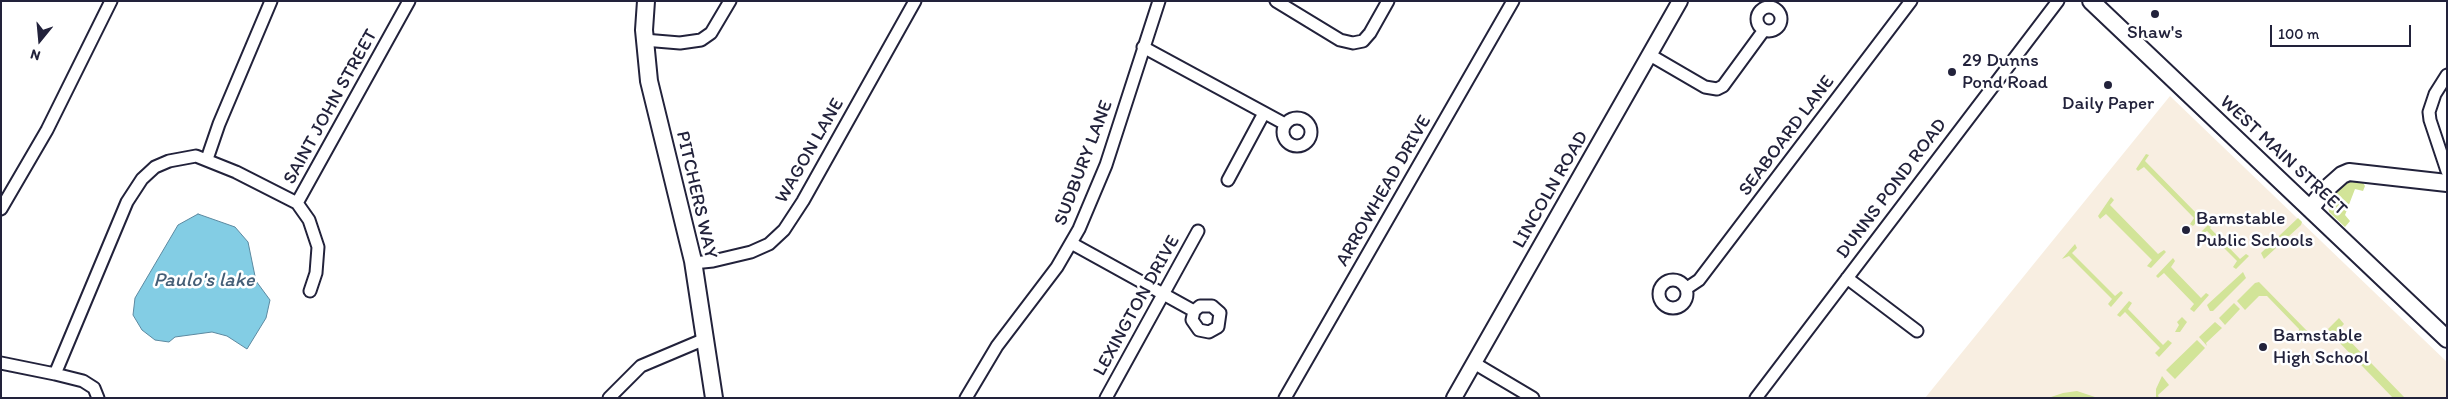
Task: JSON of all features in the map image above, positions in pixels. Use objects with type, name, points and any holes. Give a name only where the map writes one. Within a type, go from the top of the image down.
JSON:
[{"type":"main road","name":"PITCHERS WAY","points":[[646,1],[644,40],[653,99],[693,263],[714,398]]},
{"type":"main road","name":"WEST MAIN STREET","points":[[2092,1],[2447,339]]},
{"type":"main road","points":[[2310,209],[2324,191],[2342,175],[2350,172],[2447,183]]},
{"type":"street","points":[[1,209],[47,130],[111,1]]},
{"type":"street","points":[[206,159],[272,1]]},
{"type":"street","name":"SAINT JOHN STREET","points":[[297,202],[409,1]]},
{"type":"street","points":[[644,40],[680,43],[702,40],[710,33],[730,1]]},
{"type":"street","name":"WAGON LANE","points":[[693,263],[713,261],[752,252],[769,244],[784,230],[803,201],[915,1]]},
{"type":"street","name":"SUDBURY LANE","points":[[966,398],[997,346],[1057,267],[1093,199],[1159,1]]},
{"type":"street","points":[[1276,1],[1340,40],[1353,43],[1363,41],[1370,33],[1388,1]]},
{"type":"street","name":"ARROWHEAD DRIVE","points":[[1286,398],[1513,1]]},
{"type":"street","name":"LINCOLN ROAD","points":[[1454,398],[1680,1]]},
{"type":"street","name":"SEABOARD LANE","points":[[1687,288],[1699,280],[1911,1]]},
{"type":"street","name":"DUNNS POND ROAD","points":[[1756,398],[2058,1]]},
{"type":"street","points":[[1650,55],[1705,87],[1717,88],[1723,86],[1764,30]]},
{"type":"street","points":[[1143,47],[1285,124]]},
{"type":"street","points":[[2447,75],[2435,94],[2429,112],[2447,171]]},
{"type":"street","points":[[1228,180],[1264,113]]},
{"type":"street","points":[[56,374],[120,220],[137,185],[155,167],[169,161],[196,156],[206,159],[297,202],[309,220],[318,248],[316,273],[310,291]]},
{"type":"street","name":"LEXINGTON DRIVE","points":[[1106,398],[1198,231]]},
{"type":"street","points":[[1071,243],[1194,311]]},
{"type":"street","points":[[1847,278],[1917,331]]},
{"type":"street","points":[[609,398],[642,366],[705,339]]},
{"type":"street","points":[[1,363],[83,381],[96,393]]},
{"type":"street","points":[[1474,363],[1533,398]]},
{"type":"shaded area","name":"Barnstable Public Schools","points":[[2170,96],[2447,362],[2447,398],[1925,398]]},
{"type":"green space","points":[[2146,154],[2149,155],[2145,161],[2198,215],[2203,210],[2206,212],[2193,226],[2190,224],[2194,218],[2144,167],[2138,171],[2136,169]]},
{"type":"green space","points":[[2349,180],[2362,181],[2365,186],[2363,191],[2355,189],[2345,215],[2350,221],[2345,227],[2329,212],[2328,204],[2332,195]]},
{"type":"green space","points":[[2111,197],[2114,200],[2110,205],[2158,254],[2164,250],[2166,252],[2151,268],[2147,266],[2152,260],[2106,214],[2100,219],[2098,216]]},
{"type":"green space","points":[[2298,218],[2302,222],[2301,225],[2264,259],[2261,253]]},
{"type":"green space","points":[[2213,220],[2215,222],[2210,228],[2240,259],[2246,254],[2249,256],[2236,269],[2233,267],[2237,261],[2207,231],[2201,235],[2199,234]]},
{"type":"green space","points":[[2075,244],[2077,248],[2072,253],[2115,296],[2121,291],[2123,293],[2111,307],[2108,304],[2112,299],[2069,256],[2062,259]]},
{"type":"green space","points":[[2173,258],[2175,261],[2171,267],[2201,298],[2206,293],[2209,295],[2194,312],[2190,309],[2194,304],[2164,273],[2158,278],[2156,276]]},
{"type":"green space","points":[[2243,272],[2246,278],[2213,311],[2210,311],[2207,305]]},
{"type":"green space","points":[[2259,282],[2310,334],[2302,342],[2298,338],[2299,329],[2267,296],[2259,296],[2245,310],[2237,301],[2255,283]]},
{"type":"green space","points":[[2129,301],[2132,303],[2128,309],[2163,345],[2168,340],[2172,343],[2159,357],[2155,353],[2160,348],[2125,312],[2120,317],[2117,315]]},
{"type":"green space","points":[[2234,303],[2240,309],[2225,325],[2219,318]]},
{"type":"green space","points":[[2182,317],[2187,322],[2180,332],[2175,332],[2179,325],[2177,322]]},
{"type":"green space","points":[[2339,318],[2344,324],[2339,329],[2341,332],[2335,338],[2328,329]]},
{"type":"green space","points":[[2215,322],[2222,328],[2206,343],[2207,346],[2199,337]]},
{"type":"green space","points":[[2343,334],[2405,398],[2393,398],[2337,340]]},
{"type":"green space","points":[[2197,340],[2205,348],[2175,379],[2166,370]]},
{"type":"green space","points":[[2162,376],[2169,385],[2158,395],[2159,398],[2156,398],[2156,389]]},
{"type":"green space","points":[[2077,391],[2098,398],[2048,398],[2063,393]]},
{"type":"water","name":"Paulo's lake","points":[[198,214],[235,227],[248,242],[256,281],[270,300],[266,318],[247,349],[227,336],[212,332],[175,337],[169,342],[155,340],[142,330],[133,315],[135,298],[178,225]]},
{"type":"place","name":"Shaw's","points":[[2155,14]]},
{"type":"place","name":"29 Dunns Pond Road","points":[[1952,72]]},
{"type":"place","name":"Daily Paper","points":[[2108,85]]},
{"type":"place","name":"Barnstable Public Schools","points":[[2186,230]]},
{"type":"place","name":"Barnstable High School","points":[[2263,347]]}]
